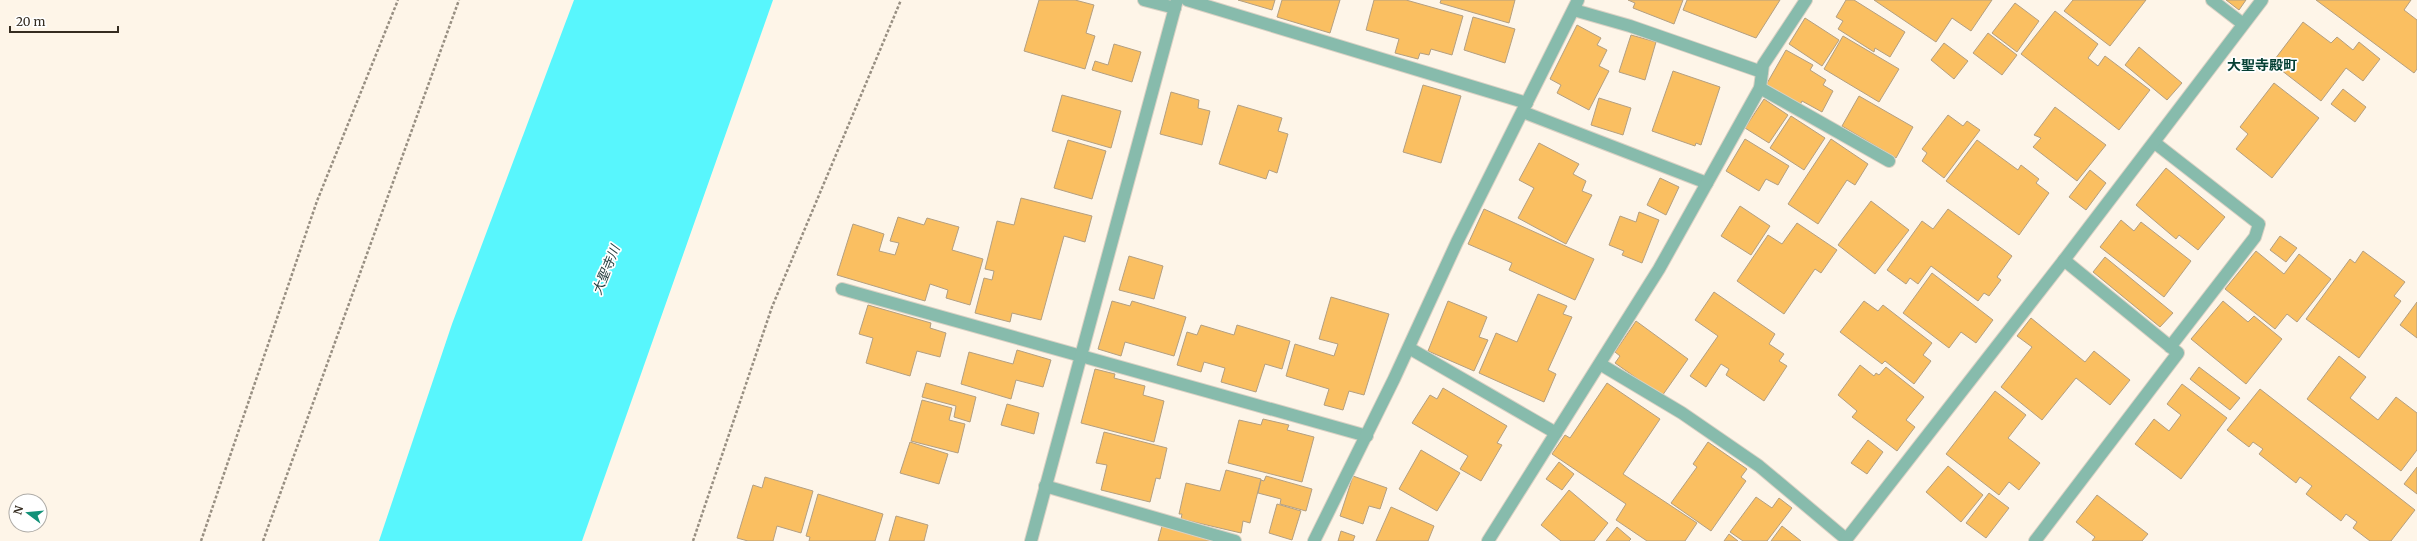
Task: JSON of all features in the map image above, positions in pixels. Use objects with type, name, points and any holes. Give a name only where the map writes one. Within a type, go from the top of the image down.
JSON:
[{"type":"street","points":[[1031,541],[1176,4],[1144,0]]},
{"type":"street","points":[[1187,0],[1525,108],[1706,183]]},
{"type":"street","points":[[1488,541],[1659,269],[1760,88],[1763,65],[1806,0]]},
{"type":"street","points":[[2212,0],[2243,24]]},
{"type":"street","points":[[1600,364],[1682,413],[1759,466],[1845,540],[2155,143],[2262,0]]},
{"type":"street","points":[[1314,541],[1367,436],[1457,242],[1576,5],[1630,26],[1762,72]]},
{"type":"street","points":[[1760,88],[1889,161]]},
{"type":"street","points":[[2155,143],[2259,224],[2255,237],[2170,347]]},
{"type":"street","points":[[2034,541],[2178,353],[2064,260]]},
{"type":"street","points":[[842,289],[1367,436]]},
{"type":"street","points":[[1409,348],[1556,433]]},
{"type":"street","points":[[1045,486],[1235,541]]},
{"type":"path","points":[[201,541],[317,201],[398,0]]},
{"type":"path","points":[[263,541],[459,0]]},
{"type":"path","points":[[693,541],[772,307],[901,0]]},
{"type":"water","name":"大聖寺川","points":[[574,0],[773,0],[582,541],[379,541],[452,324]]},
{"type":"building","points":[[1039,0],[1075,0],[1094,5],[1086,33],[1095,36],[1085,69],[1024,51]]},
{"type":"building","points":[[1238,0],[1275,0],[1272,10]]},
{"type":"building","points":[[1282,0],[1340,0],[1330,33],[1277,17]]},
{"type":"building","points":[[1374,0],[1406,0],[1463,16],[1452,55],[1431,49],[1429,55],[1420,53],[1418,59],[1395,53],[1399,39],[1366,30]]},
{"type":"building","points":[[1441,0],[1515,0],[1509,23],[1440,3]]},
{"type":"building","points":[[1628,0],[1683,0],[1674,24],[1633,8],[1635,3]]},
{"type":"building","points":[[1687,0],[1780,0],[1756,38],[1683,10]]},
{"type":"building","points":[[1846,0],[1854,0],[1905,32],[1890,57],[1875,48],[1874,52],[1838,29],[1843,21],[1836,17]]},
{"type":"building","points":[[1874,0],[1992,0],[1971,31],[1952,18],[1936,42]]},
{"type":"building","points":[[2073,0],[2146,0],[2110,46],[2064,11]]},
{"type":"building","points":[[2226,0],[2246,0],[2239,10]]},
{"type":"building","points":[[2316,0],[2411,0],[2404,10],[2417,20],[2417,69],[2414,73]]},
{"type":"building","points":[[2015,3],[2039,21],[2017,52],[1992,33]]},
{"type":"building","points":[[2055,11],[2098,44],[2088,58],[2098,66],[2105,56],[2150,90],[2119,130],[2021,54]]},
{"type":"building","points":[[1473,17],[1515,29],[1505,63],[1464,50]]},
{"type":"building","points":[[1805,18],[1839,40],[1822,66],[1789,44]]},
{"type":"building","points":[[2303,22],[2331,43],[2337,37],[2353,50],[2359,42],[2380,59],[2363,81],[2346,68],[2321,101],[2272,63]]},
{"type":"building","points":[[1577,25],[1601,38],[1597,45],[1607,50],[1599,66],[1609,71],[1589,110],[1557,93],[1561,85],[1550,79]]},
{"type":"building","points":[[1988,33],[2017,55],[2002,75],[1973,53]]},
{"type":"building","points":[[1631,35],[1656,42],[1645,80],[1619,72]]},
{"type":"building","points":[[1843,36],[1899,69],[1879,102],[1824,69]]},
{"type":"building","points":[[1944,43],[1968,61],[1954,79],[1931,60]]},
{"type":"building","points":[[1114,44],[1141,52],[1132,82],[1092,70],[1095,61],[1108,65]]},
{"type":"building","points":[[2139,47],[2182,83],[2167,100],[2125,65]]},
{"type":"building","points":[[1786,50],[1813,65],[1810,70],[1826,80],[1823,85],[1833,91],[1822,112],[1802,101],[1800,105],[1766,85]]},
{"type":"building","points":[[1673,71],[1720,87],[1701,145],[1696,143],[1695,146],[1652,131]]},
{"type":"building","points":[[2274,83],[2319,118],[2272,178],[2236,149],[2248,134],[2240,127]]},
{"type":"building","points":[[1423,85],[1461,96],[1441,163],[1403,152]]},
{"type":"building","points":[[2343,89],[2366,107],[2355,122],[2331,104]]},
{"type":"building","points":[[1171,92],[1199,100],[1198,108],[1210,111],[1202,145],[1160,134]]},
{"type":"building","points":[[1062,95],[1121,111],[1111,148],[1052,131]]},
{"type":"building","points":[[1859,96],[1913,127],[1896,158],[1842,126]]},
{"type":"building","points":[[1599,98],[1631,108],[1623,135],[1591,125]]},
{"type":"building","points":[[1764,99],[1788,115],[1769,143],[1745,128]]},
{"type":"building","points":[[1238,105],[1282,118],[1278,131],[1288,134],[1277,173],[1269,170],[1266,179],[1219,164]]},
{"type":"building","points":[[2055,107],[2106,145],[2077,181],[2033,147],[2041,138],[2034,135]]},
{"type":"building","points":[[1948,115],[1963,126],[1967,121],[1980,130],[1944,178],[1922,161],[1927,153],[1922,149]]},
{"type":"building","points":[[1791,116],[1825,138],[1804,170],[1770,148]]},
{"type":"building","points":[[1745,139],[1789,166],[1778,185],[1766,179],[1759,191],[1726,171]]},
{"type":"building","points":[[1831,139],[1868,164],[1855,185],[1847,180],[1818,224],[1788,204]]},
{"type":"building","points":[[1068,140],[1106,151],[1092,199],[1054,188]]},
{"type":"building","points":[[1977,140],[2018,170],[2021,165],[2039,179],[2036,183],[2049,193],[2019,235],[1946,181]]},
{"type":"building","points":[[1539,143],[1579,164],[1573,174],[1586,181],[1582,191],[1592,195],[1566,244],[1518,218],[1534,188],[1519,180]]},
{"type":"building","points":[[2166,168],[2225,217],[2198,250],[2179,235],[2176,239],[2136,205]]},
{"type":"building","points":[[2090,170],[2106,183],[2086,210],[2069,197]]},
{"type":"building","points":[[1660,178],[1679,187],[1666,215],[1647,205]]},
{"type":"building","points":[[1021,198],[1092,216],[1085,242],[1064,236],[1041,320],[1012,313],[1010,322],[975,313],[984,278],[992,280],[994,271],[985,269],[997,221],[1014,225]]},
{"type":"building","points":[[1871,201],[1909,230],[1875,274],[1838,245]]},
{"type":"building","points":[[1740,206],[1770,226],[1751,255],[1721,236]]},
{"type":"building","points":[[1484,209],[1594,259],[1575,300],[1509,270],[1512,263],[1468,244]]},
{"type":"building","points":[[1948,209],[2012,256],[1997,277],[2001,280],[1989,296],[1984,293],[1978,301],[1931,266],[1918,284],[1910,278],[1906,284],[1887,270],[1922,221],[1933,229]]},
{"type":"building","points":[[1639,212],[1659,220],[1642,263],[1622,255],[1624,251],[1609,245],[1620,216],[1636,222]]},
{"type":"building","points":[[898,217],[924,225],[927,218],[959,227],[952,250],[983,259],[970,305],[946,298],[948,290],[930,284],[925,301],[837,275],[853,224],[884,234],[879,251],[895,255],[899,243],[890,241]]},
{"type":"building","points":[[2121,220],[2134,231],[2141,222],[2191,261],[2164,297],[2100,247]]},
{"type":"building","points":[[1797,223],[1837,250],[1821,273],[1815,269],[1784,314],[1737,281],[1768,235],[1782,244]]},
{"type":"building","points":[[2280,236],[2297,248],[2286,262],[2270,250]]},
{"type":"building","points":[[2256,251],[2284,274],[2299,254],[2331,279],[2297,322],[2287,314],[2275,329],[2225,289]]},
{"type":"building","points":[[2363,251],[2405,282],[2394,296],[2401,301],[2359,358],[2306,319],[2350,259],[2355,263]]},
{"type":"building","points":[[1129,256],[1163,266],[1154,299],[1119,290]]},
{"type":"building","points":[[2105,257],[2173,313],[2160,327],[2093,272]]},
{"type":"building","points":[[1932,273],[1993,320],[1976,343],[1961,332],[1949,348],[1903,313]]},
{"type":"building","points":[[1714,292],[1775,334],[1769,344],[1784,354],[1779,361],[1787,366],[1764,401],[1726,375],[1729,369],[1721,364],[1706,387],[1690,376],[1718,336],[1695,320]]},
{"type":"building","points":[[1538,294],[1567,306],[1563,314],[1572,317],[1548,370],[1556,374],[1544,402],[1479,373],[1496,333],[1517,342]]},
{"type":"building","points":[[1331,297],[1389,314],[1364,395],[1349,391],[1343,410],[1324,405],[1329,389],[1286,376],[1295,344],[1334,356],[1338,344],[1319,339]]},
{"type":"building","points":[[1112,301],[1130,306],[1132,301],[1186,317],[1174,356],[1125,342],[1121,356],[1098,349]]},
{"type":"building","points":[[1448,301],[1487,317],[1479,337],[1488,340],[1474,371],[1428,351]]},
{"type":"building","points":[[1864,301],[1878,311],[1883,305],[1932,343],[1923,355],[1931,361],[1914,384],[1885,361],[1882,364],[1840,332]]},
{"type":"building","points":[[2223,301],[2248,322],[2254,316],[2282,339],[2246,384],[2191,339]]},
{"type":"building","points":[[2417,302],[2417,338],[2400,325]]},
{"type":"building","points":[[868,305],[931,323],[930,328],[946,333],[940,357],[917,351],[910,376],[866,363],[873,338],[859,334]]},
{"type":"building","points":[[2031,318],[2085,362],[2094,351],[2130,380],[2110,405],[2076,378],[2042,420],[2001,387],[2032,347],[2017,336]]},
{"type":"building","points":[[1636,321],[1688,359],[1662,396],[1615,363],[1620,356],[1615,352]]},
{"type":"building","points":[[1201,325],[1234,335],[1237,325],[1290,341],[1282,369],[1265,364],[1256,392],[1221,382],[1225,368],[1204,362],[1201,372],[1177,365],[1187,332],[1197,335]]},
{"type":"building","points":[[1017,350],[1051,360],[1043,387],[1016,380],[1011,399],[961,384],[969,352],[1013,364]]},
{"type":"building","points":[[2339,356],[2366,377],[2350,398],[2378,420],[2396,397],[2417,413],[2417,450],[2401,471],[2307,399]]},
{"type":"building","points":[[1860,365],[1874,376],[1876,373],[1879,375],[1886,367],[1924,397],[1906,420],[1915,427],[1897,451],[1852,417],[1857,411],[1838,395]]},
{"type":"building","points":[[2199,367],[2240,398],[2230,410],[2190,379]]},
{"type":"building","points":[[1095,369],[1115,374],[1114,378],[1145,386],[1143,395],[1164,401],[1154,442],[1081,423]]},
{"type":"building","points":[[926,383],[976,397],[970,422],[954,417],[956,406],[922,397]]},
{"type":"building","points":[[1607,383],[1660,419],[1623,474],[1697,523],[1685,541],[1647,541],[1616,520],[1626,504],[1552,454],[1565,435],[1570,438]]},
{"type":"building","points":[[2182,384],[2227,418],[2181,479],[2135,444],[2154,419],[2169,431],[2181,415],[2167,404]]},
{"type":"building","points":[[1443,388],[1507,426],[1497,443],[1502,445],[1481,481],[1460,469],[1468,456],[1412,423],[1430,395],[1437,399]]},
{"type":"building","points":[[2260,389],[2415,510],[2391,541],[2370,541],[2353,528],[2357,522],[2346,514],[2341,521],[2306,494],[2312,486],[2300,477],[2296,483],[2259,454],[2263,449],[2253,442],[2249,447],[2227,430]]},
{"type":"building","points":[[1995,391],[2026,415],[2008,438],[2040,463],[2019,490],[2009,482],[1999,495],[1946,454]]},
{"type":"building","points":[[922,400],[952,408],[949,420],[965,424],[958,453],[911,441]]},
{"type":"building","points":[[1007,404],[1039,413],[1034,434],[1001,425]]},
{"type":"building","points":[[1263,419],[1289,425],[1287,430],[1314,437],[1302,482],[1228,463],[1239,420],[1261,425]]},
{"type":"building","points":[[1104,432],[1167,448],[1160,479],[1156,478],[1150,502],[1101,490],[1107,465],[1096,463]]},
{"type":"building","points":[[1868,440],[1883,452],[1867,474],[1851,463]]},
{"type":"building","points":[[910,442],[948,454],[939,484],[900,473]]},
{"type":"building","points":[[1708,442],[1747,469],[1741,477],[1746,481],[1711,531],[1671,503],[1697,467],[1693,464]]},
{"type":"building","points":[[1421,450],[1460,473],[1437,511],[1399,489]]},
{"type":"building","points":[[1559,462],[1574,474],[1562,490],[1546,479]]},
{"type":"building","points":[[1948,466],[1983,495],[1961,522],[1926,492]]},
{"type":"building","points":[[2417,467],[2417,494],[2404,484]]},
{"type":"building","points":[[1226,470],[1261,479],[1250,523],[1243,521],[1241,533],[1181,519],[1182,514],[1179,514],[1186,483],[1220,491]]},
{"type":"building","points":[[1266,476],[1312,489],[1306,511],[1280,504],[1281,499],[1258,493],[1261,480],[1264,481]]},
{"type":"building","points":[[1353,476],[1387,488],[1380,509],[1369,506],[1363,524],[1340,516]]},
{"type":"building","points":[[765,477],[813,491],[801,533],[777,526],[773,541],[748,541],[737,538],[753,485],[762,488]]},
{"type":"building","points":[[1569,490],[1608,523],[1594,541],[1561,541],[1541,525]]},
{"type":"building","points":[[1989,493],[2009,508],[1986,538],[1966,523]]},
{"type":"building","points":[[818,494],[883,514],[875,541],[809,541],[810,537],[806,536]]},
{"type":"building","points":[[2097,495],[2148,534],[2142,541],[2092,541],[2095,537],[2076,522]]},
{"type":"building","points":[[1756,497],[1772,508],[1779,498],[1792,508],[1767,541],[1743,541],[1730,532]]},
{"type":"building","points":[[1277,504],[1301,511],[1292,540],[1269,533]]},
{"type":"building","points":[[1391,507],[1434,526],[1428,541],[1376,541]]},
{"type":"building","points":[[896,516],[928,525],[924,541],[889,541]]},
{"type":"building","points":[[1162,526],[1213,541],[1158,541]]},
{"type":"building","points":[[1782,526],[1801,541],[1771,541]]},
{"type":"building","points":[[1617,527],[1631,539],[1629,541],[1606,541]]},
{"type":"building","points":[[1341,531],[1355,536],[1353,541],[1338,541]]},
{"type":"building","points":[[1729,534],[1738,541],[1724,541]]},
{"type":"district","name":"大聖寺殿町","points":[[2262,65]]}]
